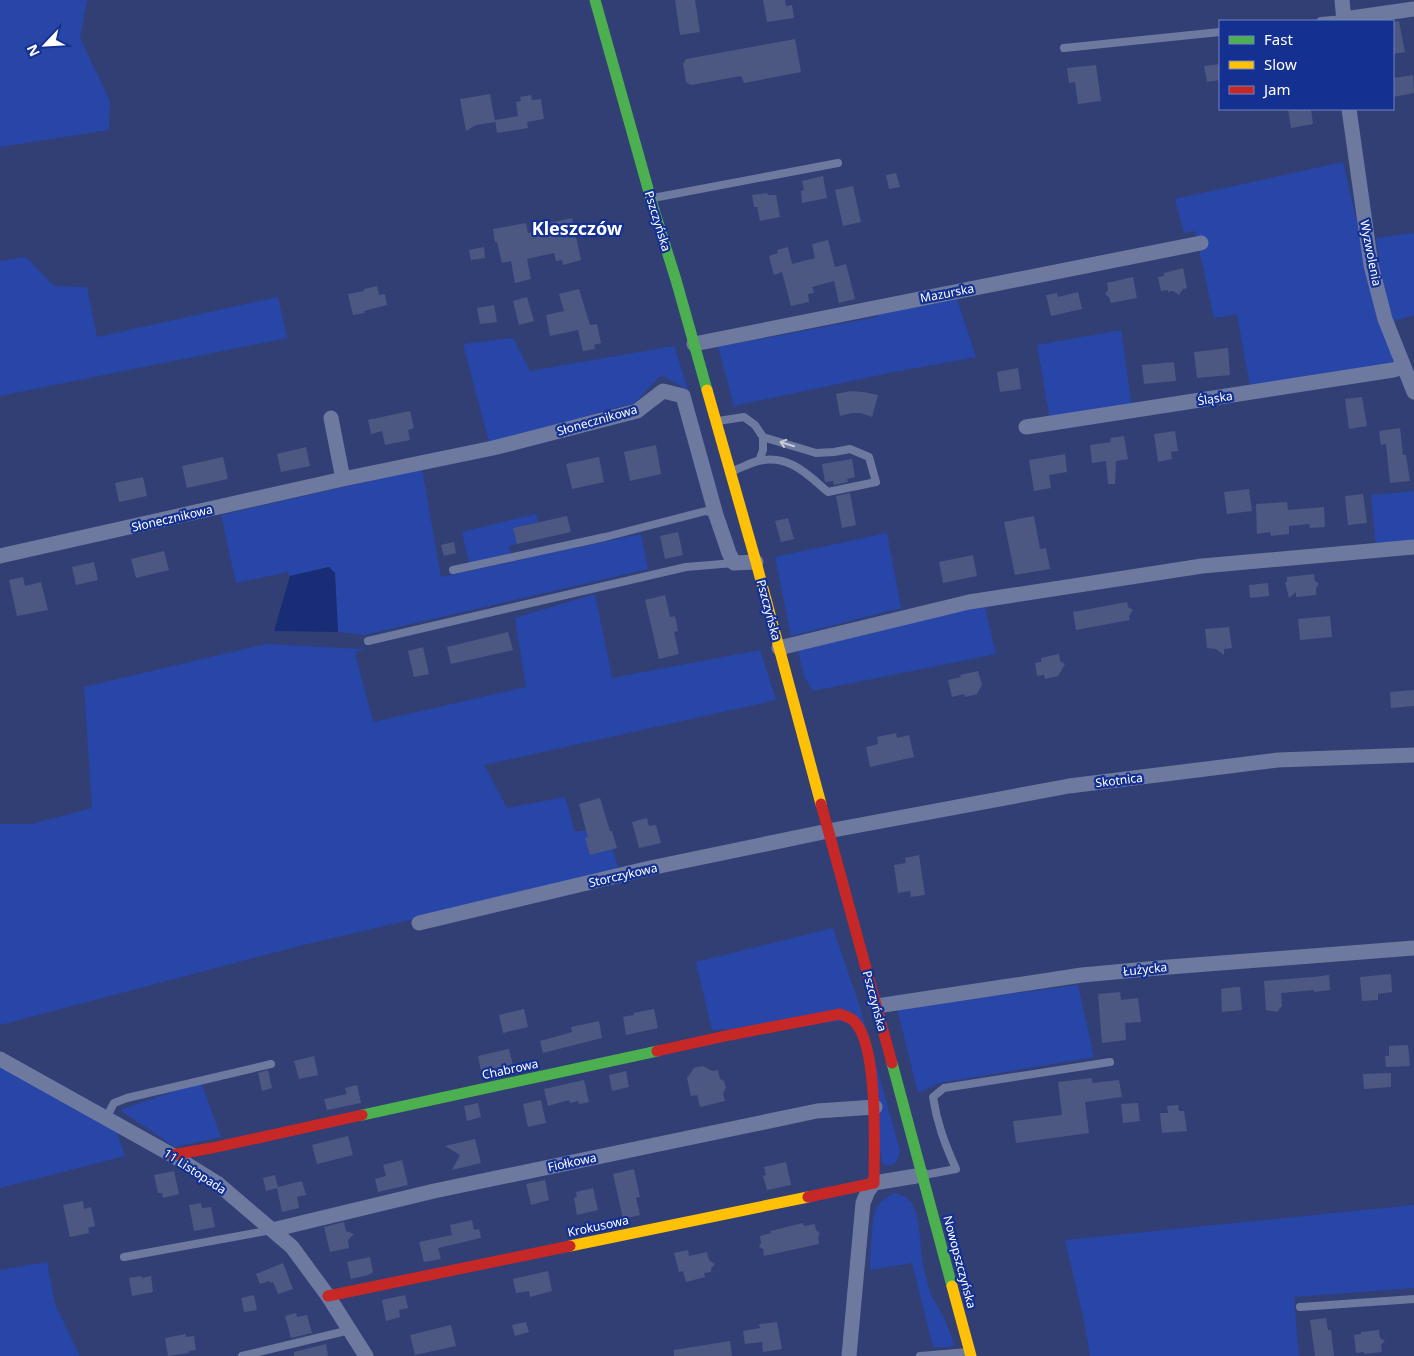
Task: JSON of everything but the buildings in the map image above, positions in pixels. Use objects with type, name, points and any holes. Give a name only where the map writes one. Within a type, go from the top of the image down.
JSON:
[{"type":"street","name":"Pszczyńska","points":[[595,0],[756,562],[922,1175]]},
{"type":"street","points":[[1342,0],[1344,20],[1414,10]]},
{"type":"street","name":"Wyzwolenia","points":[[1349,110],[1371,266],[1386,319],[1414,392]]},
{"type":"street","name":"Mazurska","points":[[694,344],[1201,243]]},
{"type":"street","name":"Śląska","points":[[1026,427],[1404,367]]},
{"type":"street","name":"Słonecznikowa","points":[[0,556],[343,479],[493,448],[637,411],[663,392],[683,396],[716,515],[729,554],[734,563]]},
{"type":"street","points":[[331,418],[343,479]]},
{"type":"street","points":[[779,648],[969,602],[1202,566],[1414,547]]},
{"type":"street","points":[[734,563],[756,562]]},
{"type":"street","name":"Skotnica","points":[[828,831],[1078,785],[1278,760],[1414,755]]},
{"type":"street","name":"Storczykowa","points":[[419,923],[650,868],[828,831]]},
{"type":"street","name":"Łużycka","points":[[877,1006],[1082,975],[1414,948]]},
{"type":"street","name":"Chabrowa","points":[[172,1155],[212,1148],[730,1035],[840,1014],[854,1020]]},
{"type":"street","name":"Pszczyńska","points":[[849,1356],[863,1203],[874,1183],[875,1107],[868,1051],[854,1020]]},
{"type":"street","name":"11 Listopada","points":[[0,1059],[172,1155],[218,1183],[292,1247],[328,1296],[366,1356]]},
{"type":"street","name":"Fiołkowa","points":[[272,1230],[434,1191],[817,1111],[875,1107]]},
{"type":"street","points":[[874,1183],[922,1175]]},
{"type":"street","name":"Nowopszczyńska","points":[[922,1175],[970,1354]]},
{"type":"street","name":"Krokusowa","points":[[328,1296],[874,1183]]},
{"type":"lane","points":[[1064,48],[1219,32]]},
{"type":"lane","points":[[651,199],[838,163]]},
{"type":"lane","points":[[716,422],[744,417],[755,425],[763,437],[763,450],[759,461]]},
{"type":"lane","points":[[730,472],[759,461],[780,460],[799,468],[828,492],[876,482],[869,456],[850,449],[816,453],[763,437]]},
{"type":"lane","points":[[453,570],[605,537],[706,511],[716,515]]},
{"type":"lane","points":[[368,641],[686,567],[734,563]]},
{"type":"lane","points":[[922,1175],[956,1169],[936,1116],[933,1097],[944,1088],[1110,1062]]},
{"type":"lane","points":[[106,1118],[114,1103],[271,1064]]},
{"type":"lane","points":[[124,1257],[272,1230]]},
{"type":"lane","points":[[1300,1306],[1414,1298]]},
{"type":"lane","points":[[242,1356],[350,1330]]},
{"type":"lane","points":[[920,1356],[970,1354]]},
{"type":"shaded area","points":[[0,0],[87,0],[80,38],[110,101],[109,130],[0,147]]},
{"type":"shaded area","points":[[1343,162],[1381,325],[1395,363],[1250,386],[1237,314],[1214,318],[1195,231],[1184,233],[1175,199]]},
{"type":"shaded area","points":[[1414,233],[1414,315],[1394,321],[1381,281],[1376,238]]},
{"type":"shaded area","points":[[26,257],[54,286],[87,287],[97,337],[278,297],[287,338],[0,396],[0,261]]},
{"type":"shaded area","points":[[956,296],[976,357],[889,373],[734,406],[718,347],[877,317],[883,306]]},
{"type":"shaded area","points":[[1121,330],[1132,406],[1050,419],[1037,345]]},
{"type":"shaded area","points":[[513,338],[530,371],[674,346],[688,390],[661,375],[635,403],[489,442],[463,344]]},
{"type":"shaded area","points":[[422,469],[441,577],[641,534],[648,569],[364,635],[338,632],[335,573],[329,567],[290,576],[288,572],[236,583],[221,515]]},
{"type":"shaded area","points":[[1414,491],[1414,541],[1376,545],[1371,495]]},
{"type":"shaded area","points":[[536,514],[538,522],[513,528],[517,544],[509,546],[511,554],[469,563],[462,532]]},
{"type":"shaded area","points":[[887,533],[901,608],[791,636],[775,557]]},
{"type":"shaded area","points":[[329,567],[335,573],[338,632],[274,631],[290,576]]},
{"type":"shaded area","points":[[595,594],[612,678],[760,650],[776,700],[484,765],[507,808],[565,797],[575,832],[606,827],[619,871],[299,946],[0,1025],[0,824],[32,824],[92,808],[84,687],[266,644],[364,649],[355,653],[373,722],[526,687],[515,618]]},
{"type":"shaded area","points":[[984,603],[996,654],[813,691],[804,676],[797,647]]},
{"type":"shaded area","points":[[833,928],[860,1007],[900,1151],[894,1164],[888,1166],[882,1163],[861,1020],[712,1030],[696,962]]},
{"type":"shaded area","points":[[1078,985],[1094,1057],[939,1083],[918,1093],[897,1008]]},
{"type":"shaded area","points":[[0,1064],[113,1122],[125,1156],[0,1188]]},
{"type":"shaded area","points":[[201,1082],[221,1137],[175,1147],[120,1110]]},
{"type":"shaded area","points":[[895,1193],[906,1197],[913,1205],[918,1220],[923,1267],[931,1295],[945,1320],[954,1344],[951,1347],[934,1347],[932,1343],[912,1263],[870,1270],[872,1227],[875,1212],[885,1198]]},
{"type":"shaded area","points":[[1414,1205],[1414,1288],[1294,1297],[1299,1356],[1090,1356],[1085,1325],[1065,1240]]},
{"type":"shaded area","points":[[47,1262],[55,1304],[80,1356],[0,1356],[0,1270]]},
{"type":"traffic: fast","points":[[595,0],[707,390]]},
{"type":"traffic: fast","points":[[362,1115],[657,1051]]},
{"type":"traffic: fast","points":[[892,1063],[952,1286]]},
{"type":"traffic: slow","points":[[707,390],[756,562],[821,804]]},
{"type":"traffic: slow","points":[[570,1246],[808,1197]]},
{"type":"traffic: slow","points":[[952,1286],[971,1356]]},
{"type":"traffic: jam","points":[[821,804],[892,1063]]},
{"type":"traffic: jam","points":[[657,1051],[840,1014],[854,1021],[862,1034],[868,1052],[871,1074],[874,1123],[874,1183],[808,1197]]},
{"type":"traffic: jam","points":[[172,1155],[362,1115]]},
{"type":"traffic: jam","points":[[328,1296],[570,1246]]},
{"type":"district","name":"Kleszczów","points":[[577,228]]}]
